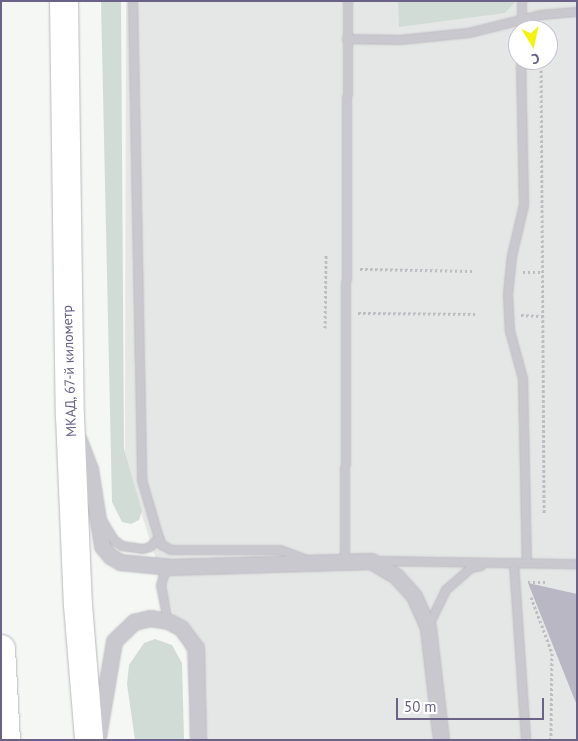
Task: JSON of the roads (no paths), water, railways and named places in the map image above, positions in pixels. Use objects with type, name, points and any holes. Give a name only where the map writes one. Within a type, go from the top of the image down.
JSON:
[{"type":"highway","name":"МКАД, 67-й километр","points":[[64,1],[64,138],[70,416],[78,605],[89,740]]},
{"type":"highway","points":[[1,649],[6,740]]},
{"type":"street","points":[[70,416],[90,469],[102,546],[110,556],[134,566],[171,567],[371,561],[396,576],[414,596],[428,628],[441,740]]},
{"type":"street","points":[[98,740],[114,641],[134,622],[150,618],[168,621],[181,628],[196,648],[198,740]]},
{"type":"lane","points":[[133,1],[142,480],[158,538],[162,545],[171,550],[280,550],[317,564]]},
{"type":"lane","points":[[345,562],[348,1]]},
{"type":"lane","points":[[522,1],[522,20],[577,12]]},
{"type":"lane","points":[[347,39],[400,40],[469,33],[508,23]]},
{"type":"lane","points":[[521,70],[524,205],[512,256],[508,294],[510,332],[523,380],[527,563]]},
{"type":"lane","points":[[96,510],[114,540],[122,546],[143,549],[150,547],[158,538]]},
{"type":"lane","points":[[371,561],[577,564]]},
{"type":"lane","points":[[428,628],[435,608],[457,578],[471,568],[493,563]]},
{"type":"lane","points":[[514,563],[526,740]]},
{"type":"lane","points":[[168,621],[161,586],[164,575],[171,567]]}]
